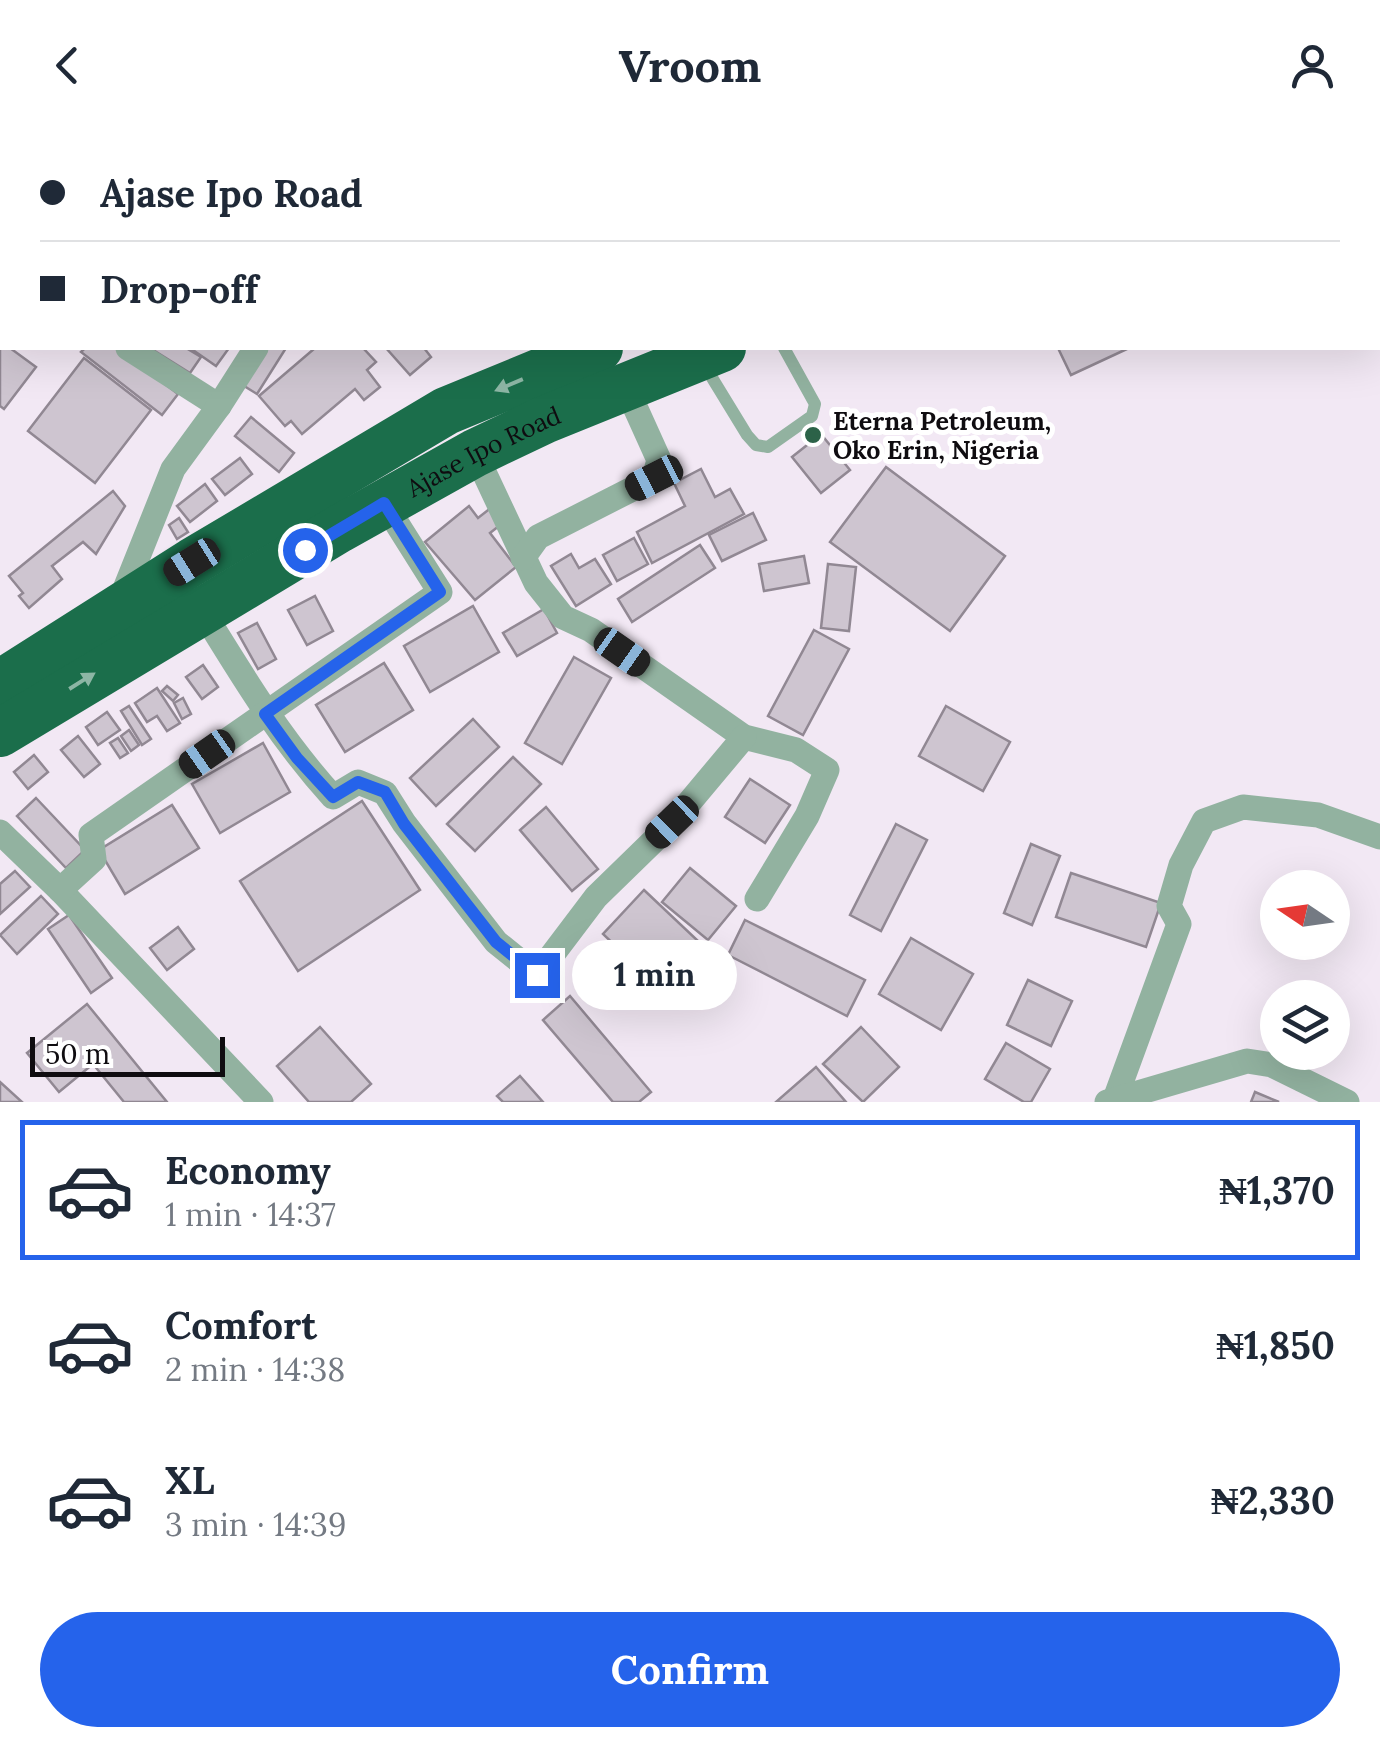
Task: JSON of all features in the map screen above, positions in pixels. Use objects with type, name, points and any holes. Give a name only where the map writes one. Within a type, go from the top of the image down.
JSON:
[{"type":"highway","name":"Ajase Ipo Road","points":[[0,734],[93,674],[202,612],[446,412],[594,350]]},
{"type":"highway","name":"Ajase Ipo Road","points":[[0,684],[117,609],[329,508],[384,503],[544,420],[710,352]]},
{"type":"street","points":[[131,350],[220,406]]},
{"type":"street","points":[[117,609],[172,468],[220,406],[255,350]]},
{"type":"street","points":[[523,558],[538,537],[654,478],[659,460],[626,387]]},
{"type":"street","points":[[476,453],[536,583],[563,617],[592,630],[744,737],[796,750],[827,770],[807,816],[757,899]]},
{"type":"street","points":[[60,890],[94,858],[90,835],[440,592],[384,503]]},
{"type":"street","points":[[202,612],[297,758],[333,797],[358,782],[385,792],[404,824],[496,942],[537,975],[596,897],[672,822],[744,737]]},
{"type":"street","points":[[1111,1100],[1178,924],[1169,906],[1182,865],[1204,820],[1243,807],[1318,815],[1380,837]]},
{"type":"street","points":[[0,832],[261,1102]]},
{"type":"street","points":[[1111,1100],[1247,1060],[1272,1064],[1347,1102]]},
{"type":"lane","points":[[710,352],[747,435],[756,445],[768,447],[812,416],[815,404],[785,350]]},
{"type":"building","points":[[0,350],[13,350],[36,367],[4,409],[0,406]]},
{"type":"building","points":[[121,350],[178,394],[162,415],[81,352]]},
{"type":"building","points":[[153,350],[189,350],[201,357],[190,373]]},
{"type":"building","points":[[193,350],[228,350],[216,366]]},
{"type":"building","points":[[263,350],[285,350],[257,394],[241,384]]},
{"type":"building","points":[[313,350],[365,350],[376,362],[367,370],[380,387],[364,400],[355,389],[302,434],[291,421],[285,426],[259,396]]},
{"type":"building","points":[[388,350],[426,350],[431,357],[410,375]]},
{"type":"building","points":[[1059,350],[1125,350],[1071,375]]},
{"type":"building","points":[[84,358],[151,410],[95,483],[28,431]]},
{"type":"building","points":[[251,417],[294,453],[279,472],[235,436]]},
{"type":"building","points":[[821,434],[850,470],[821,493],[792,457]]},
{"type":"building","points":[[240,458],[252,474],[225,495],[212,479]]},
{"type":"building","points":[[886,467],[1005,556],[950,631],[830,542]]},
{"type":"building","points":[[701,469],[715,497],[730,489],[744,514],[652,563],[637,532],[685,506],[674,483]]},
{"type":"building","points":[[205,484],[217,501],[190,522],[177,506]]},
{"type":"building","points":[[113,491],[125,506],[96,554],[83,542],[52,566],[62,579],[29,608],[9,576]]},
{"type":"building","points":[[469,506],[478,518],[492,507],[504,522],[490,533],[516,567],[475,600],[425,542]]},
{"type":"building","points":[[753,513],[766,540],[722,561],[709,535]]},
{"type":"building","points":[[179,518],[188,532],[177,539],[169,525]]},
{"type":"building","points":[[634,538],[648,564],[617,581],[603,555]]},
{"type":"building","points":[[700,545],[715,568],[632,622],[618,599]]},
{"type":"building","points":[[571,554],[579,568],[595,559],[611,584],[576,606],[551,566]]},
{"type":"building","points":[[804,556],[809,583],[764,591],[759,564]]},
{"type":"building","points":[[828,564],[856,567],[849,631],[821,628]]},
{"type":"building","points":[[315,596],[333,631],[307,645],[288,610]]},
{"type":"building","points":[[473,606],[499,652],[430,692],[404,646]]},
{"type":"building","points":[[544,609],[557,633],[517,656],[503,633]]},
{"type":"building","points":[[257,623],[276,659],[258,669],[238,633]]},
{"type":"building","points":[[814,630],[849,649],[803,735],[768,716]]},
{"type":"building","points":[[574,657],[611,678],[562,764],[525,743]]},
{"type":"building","points":[[384,663],[413,710],[345,752],[316,705]]},
{"type":"building","points":[[203,665],[218,687],[202,699],[186,677]]},
{"type":"building","points":[[167,686],[178,695],[173,701],[162,691]]},
{"type":"building","points":[[157,688],[180,723],[167,731],[157,716],[147,722],[135,703]]},
{"type":"building","points":[[183,698],[191,714],[182,719],[174,703]]},
{"type":"building","points":[[129,706],[151,739],[142,745],[121,711]]},
{"type":"building","points":[[946,706],[1010,742],[983,791],[919,756]]},
{"type":"building","points":[[107,712],[120,730],[98,745],[86,727]]},
{"type":"building","points":[[473,719],[499,747],[436,806],[410,778]]},
{"type":"building","points":[[129,730],[139,745],[131,751],[121,736]]},
{"type":"building","points":[[78,736],[100,764],[84,777],[61,750]]},
{"type":"building","points":[[118,738],[128,753],[120,758],[110,743]]},
{"type":"building","points":[[263,743],[290,792],[220,833],[192,784]]},
{"type":"building","points":[[34,755],[48,772],[28,789],[14,772]]},
{"type":"building","points":[[513,757],[541,784],[475,851],[447,824]]},
{"type":"building","points":[[750,779],[790,805],[765,843],[725,817]]},
{"type":"building","points":[[36,798],[85,850],[66,868],[17,816]]},
{"type":"building","points":[[362,801],[420,890],[298,971],[240,881]]},
{"type":"building","points":[[172,805],[199,848],[125,894],[99,850]]},
{"type":"building","points":[[546,807],[598,869],[572,891],[520,830]]},
{"type":"building","points":[[896,824],[927,840],[881,931],[850,915]]},
{"type":"building","points":[[1031,844],[1060,856],[1032,925],[1004,913]]},
{"type":"building","points":[[690,868],[736,906],[708,940],[662,902]]},
{"type":"building","points":[[15,871],[30,887],[0,914],[0,884]]},
{"type":"building","points":[[1071,873],[1161,903],[1146,947],[1056,917]]},
{"type":"building","points":[[644,890],[697,940],[655,984],[603,934]]},
{"type":"building","points":[[41,896],[58,914],[17,954],[0,935]]},
{"type":"building","points":[[69,915],[112,978],[91,993],[48,929]]},
{"type":"building","points":[[745,920],[865,980],[847,1016],[728,955]]},
{"type":"building","points":[[178,927],[194,949],[167,970],[150,948]]},
{"type":"building","points":[[911,938],[973,974],[941,1030],[879,994]]},
{"type":"building","points":[[1028,980],[1072,1001],[1051,1046],[1007,1025]]},
{"type":"building","points":[[570,996],[651,1092],[639,1102],[613,1102],[543,1020]]},
{"type":"building","points":[[87,1004],[167,1102],[124,1102],[93,1064],[59,1092],[27,1053]]},
{"type":"building","points":[[320,1027],[371,1084],[351,1102],[309,1102],[277,1066]]},
{"type":"building","points":[[861,1027],[899,1067],[863,1102],[823,1064]]},
{"type":"building","points":[[1006,1043],[1050,1069],[1031,1102],[1024,1102],[985,1079]]},
{"type":"building","points":[[816,1067],[846,1102],[776,1102]]},
{"type":"building","points":[[520,1076],[543,1102],[503,1102],[497,1096]]},
{"type":"building","points":[[0,1082],[22,1102],[0,1102]]},
{"type":"building","points":[[1255,1092],[1279,1102],[1251,1102]]},
{"type":"place","name":"Eterna Petroleum, Oko Erin, Nigeria","points":[[813,435]]},
{"type":"route","points":[[305,550],[384,503],[440,592],[265,714],[297,758],[333,797],[358,782],[385,792],[404,824],[496,942],[537,975]]}]
